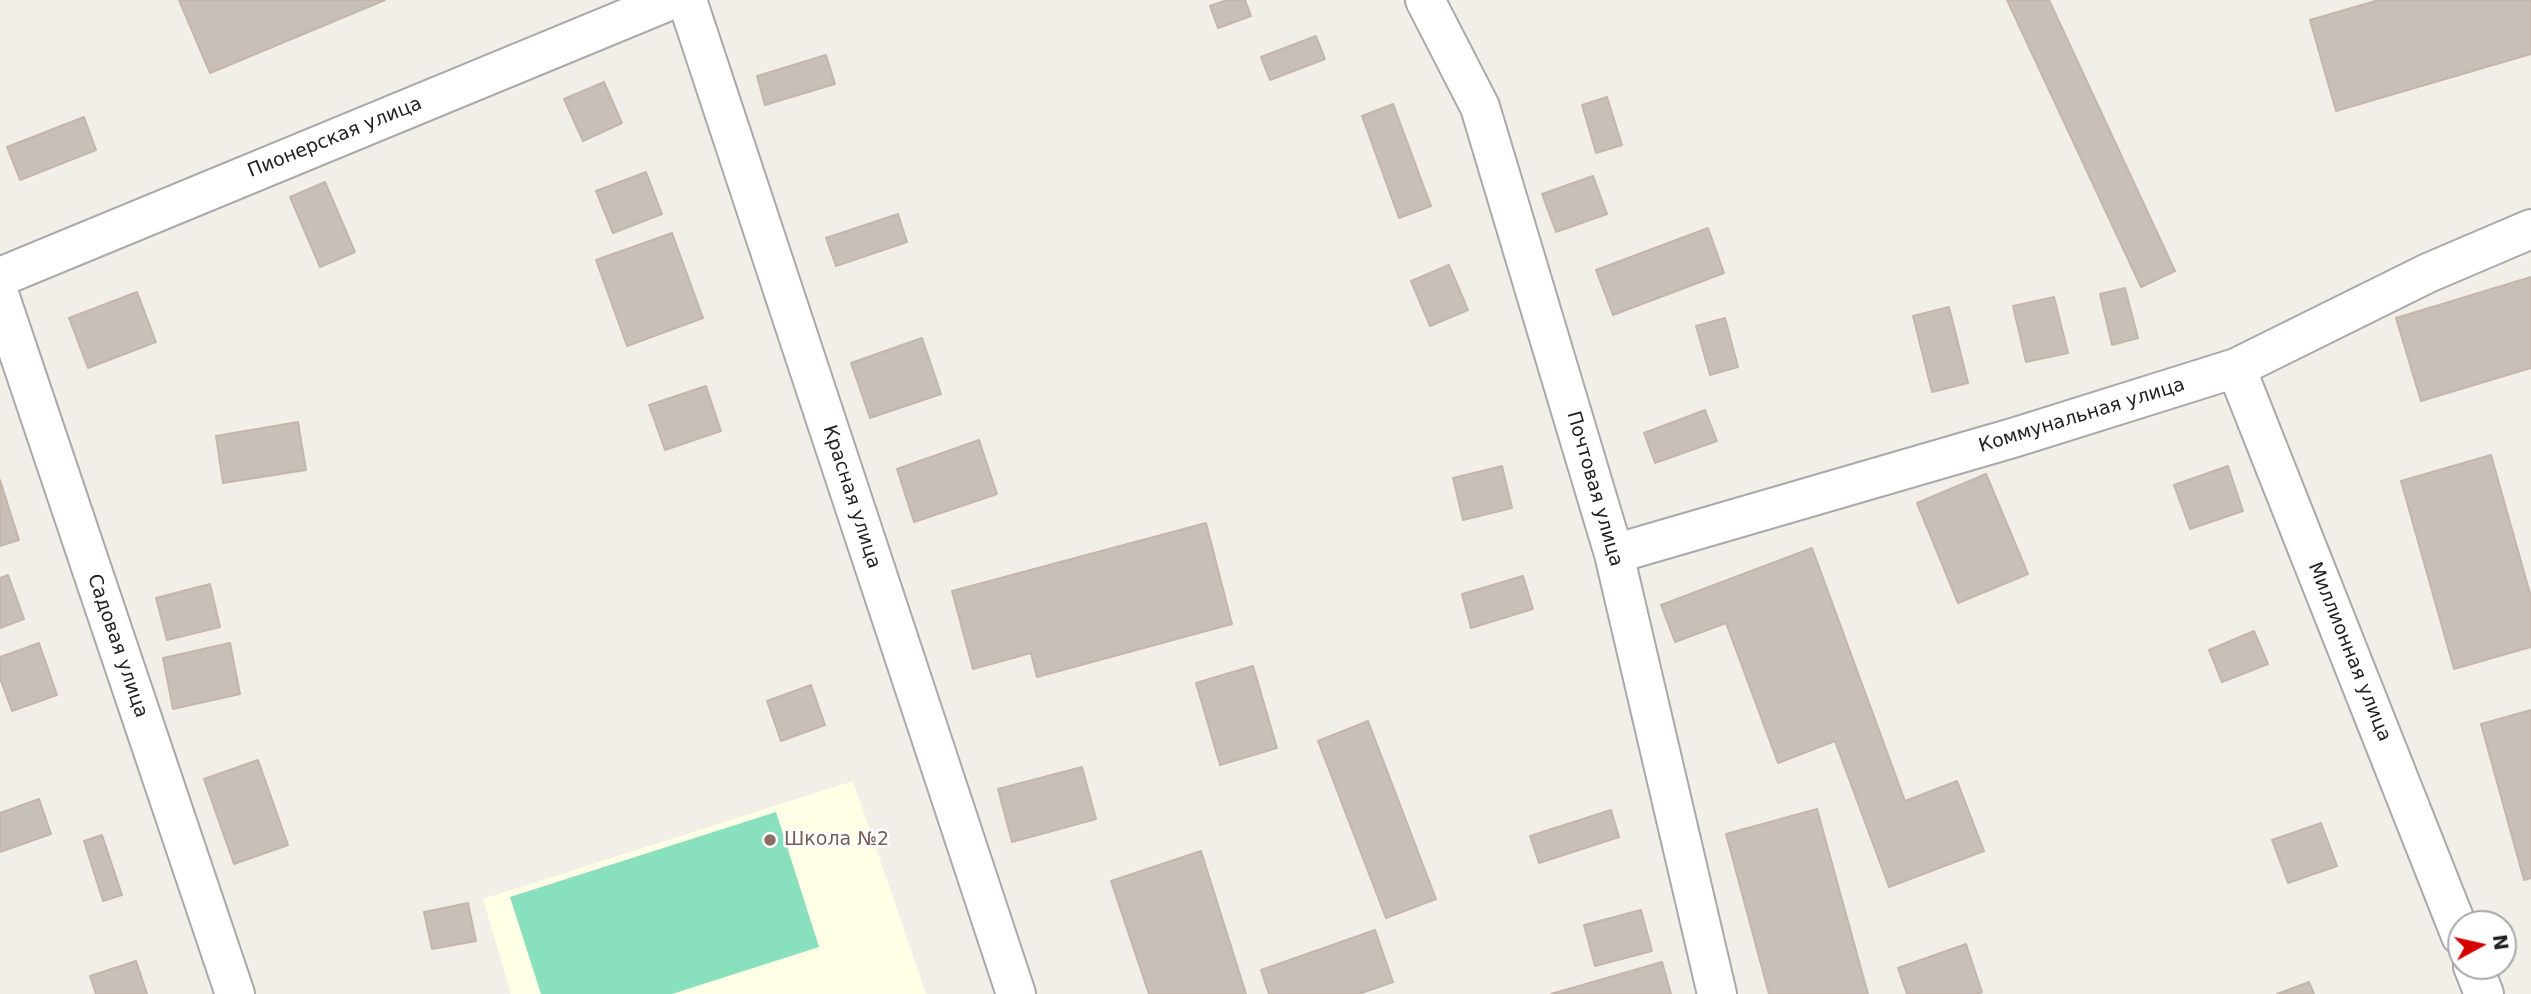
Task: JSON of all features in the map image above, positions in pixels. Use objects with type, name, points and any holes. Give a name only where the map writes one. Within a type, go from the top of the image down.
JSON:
[{"type":"street","name":"Пионерская улица","points":[[0,277],[671,0]]},
{"type":"street","name":"Красная улица","points":[[687,0],[1016,994]]},
{"type":"street","name":"Почтовая улица","points":[[1425,0],[1479,107],[1614,554],[1717,994]]},
{"type":"street","name":"Коммунальная улица","points":[[1614,554],[2016,437],[2236,368],[2428,273],[2531,229]]},
{"type":"street","name":"Садовая улица","points":[[0,298],[235,994]]},
{"type":"street","name":"Миллионная улица","points":[[2236,368],[2451,910]]},
{"type":"shaded area","name":"Школа №2","points":[[853,781],[926,994],[511,994],[483,899]]},
{"type":"green space","points":[[776,812],[819,947],[672,994],[541,994],[510,897]]},
{"type":"building","points":[[179,0],[385,0],[210,73]]},
{"type":"building","points":[[1227,0],[1245,0],[1251,16],[1218,28],[1210,6]]},
{"type":"building","points":[[2007,0],[2049,0],[2175,271],[2141,287]]},
{"type":"building","points":[[2379,0],[2531,0],[2531,54],[2336,111],[2310,20]]},
{"type":"building","points":[[1316,36],[1325,59],[1270,80],[1261,57]]},
{"type":"building","points":[[826,55],[835,84],[765,105],[757,76]]},
{"type":"building","points":[[604,82],[622,123],[583,141],[564,99]]},
{"type":"building","points":[[1607,97],[1622,145],[1596,153],[1582,105]]},
{"type":"building","points":[[1393,104],[1431,206],[1399,218],[1362,116]]},
{"type":"building","points":[[84,117],[96,150],[20,180],[7,147]]},
{"type":"building","points":[[646,172],[662,214],[613,233],[596,191]]},
{"type":"building","points":[[1593,176],[1607,214],[1556,232],[1542,194]]},
{"type":"building","points":[[325,182],[355,252],[320,267],[290,197]]},
{"type":"building","points":[[898,214],[907,242],[836,266],[826,238]]},
{"type":"building","points":[[1708,228],[1724,273],[1613,315],[1596,270]]},
{"type":"building","points":[[672,233],[703,318],[627,346],[596,260]]},
{"type":"building","points":[[1449,265],[1468,310],[1430,326],[1411,281]]},
{"type":"building","points":[[2531,277],[2531,368],[2421,401],[2396,318]]},
{"type":"building","points":[[2125,288],[2138,338],[2112,345],[2100,294]]},
{"type":"building","points":[[137,292],[156,342],[88,368],[69,318]]},
{"type":"building","points":[[2054,297],[2068,353],[2026,362],[2013,306]]},
{"type":"building","points":[[1949,307],[1968,383],[1932,392],[1913,316]]},
{"type":"building","points":[[1725,318],[1738,367],[1710,375],[1696,326]]},
{"type":"building","points":[[922,338],[941,394],[870,418],[851,363]]},
{"type":"building","points":[[706,386],[721,431],[665,450],[649,405]]},
{"type":"building","points":[[1705,410],[1717,441],[1655,463],[1644,433]]},
{"type":"building","points":[[298,422],[306,470],[223,483],[216,436]]},
{"type":"building","points":[[979,440],[997,494],[914,522],[897,469]]},
{"type":"building","points":[[2491,455],[2531,597],[2531,647],[2454,669],[2401,481]]},
{"type":"building","points":[[1502,466],[1512,508],[1463,520],[1453,478]]},
{"type":"building","points":[[2228,466],[2243,511],[2190,529],[2174,485]]},
{"type":"building","points":[[1986,474],[2028,574],[1958,603],[1917,503]]},
{"type":"building","points":[[0,480],[19,540],[0,546]]},
{"type":"building","points":[[1206,523],[1232,624],[1037,677],[1031,653],[973,669],[952,591]]},
{"type":"building","points":[[1812,548],[1905,801],[1957,781],[1984,851],[1889,887],[1835,741],[1778,763],[1726,623],[1675,642],[1661,605]]},
{"type":"building","points":[[8,575],[24,619],[0,628],[0,578]]},
{"type":"building","points":[[1523,576],[1533,609],[1471,628],[1462,594]]},
{"type":"building","points":[[210,584],[220,627],[167,640],[156,598]]},
{"type":"building","points":[[2254,631],[2268,664],[2222,682],[2209,650]]},
{"type":"building","points":[[39,643],[57,695],[12,711],[0,678],[0,657]]},
{"type":"building","points":[[230,643],[240,694],[173,709],[163,658]]},
{"type":"building","points":[[1253,666],[1277,748],[1220,765],[1196,683]]},
{"type":"building","points":[[811,685],[825,725],[781,741],[767,701]]},
{"type":"building","points":[[2531,710],[2531,878],[2524,880],[2481,724]]},
{"type":"building","points":[[1368,721],[1436,899],[1386,918],[1318,741]]},
{"type":"building","points":[[258,760],[288,845],[234,864],[204,779]]},
{"type":"building","points":[[1082,767],[1096,819],[1012,842],[998,789]]},
{"type":"building","points":[[39,799],[51,834],[0,852],[0,813]]},
{"type":"building","points":[[1817,809],[1868,994],[1769,994],[1726,834]]},
{"type":"building","points":[[1611,810],[1619,837],[1539,863],[1530,836]]},
{"type":"building","points":[[2321,823],[2337,866],[2288,883],[2272,840]]},
{"type":"building","points":[[102,835],[122,895],[103,901],[84,841]]},
{"type":"building","points":[[1201,851],[1246,994],[1149,994],[1111,881]]},
{"type":"building","points":[[468,903],[476,941],[432,949],[424,912]]},
{"type":"building","points":[[1641,910],[1652,951],[1595,966],[1584,925]]},
{"type":"building","points":[[1375,930],[1393,982],[1359,994],[1269,994],[1261,970]]},
{"type":"building","points":[[1966,944],[1982,992],[1907,994],[1898,968]]},
{"type":"building","points":[[136,961],[147,994],[96,994],[90,976]]},
{"type":"building","points":[[1662,962],[1671,994],[1551,994]]},
{"type":"building","points":[[2309,982],[2314,994],[2277,994]]},
{"type":"place","name":"Школа №2","points":[[770,840]]}]
